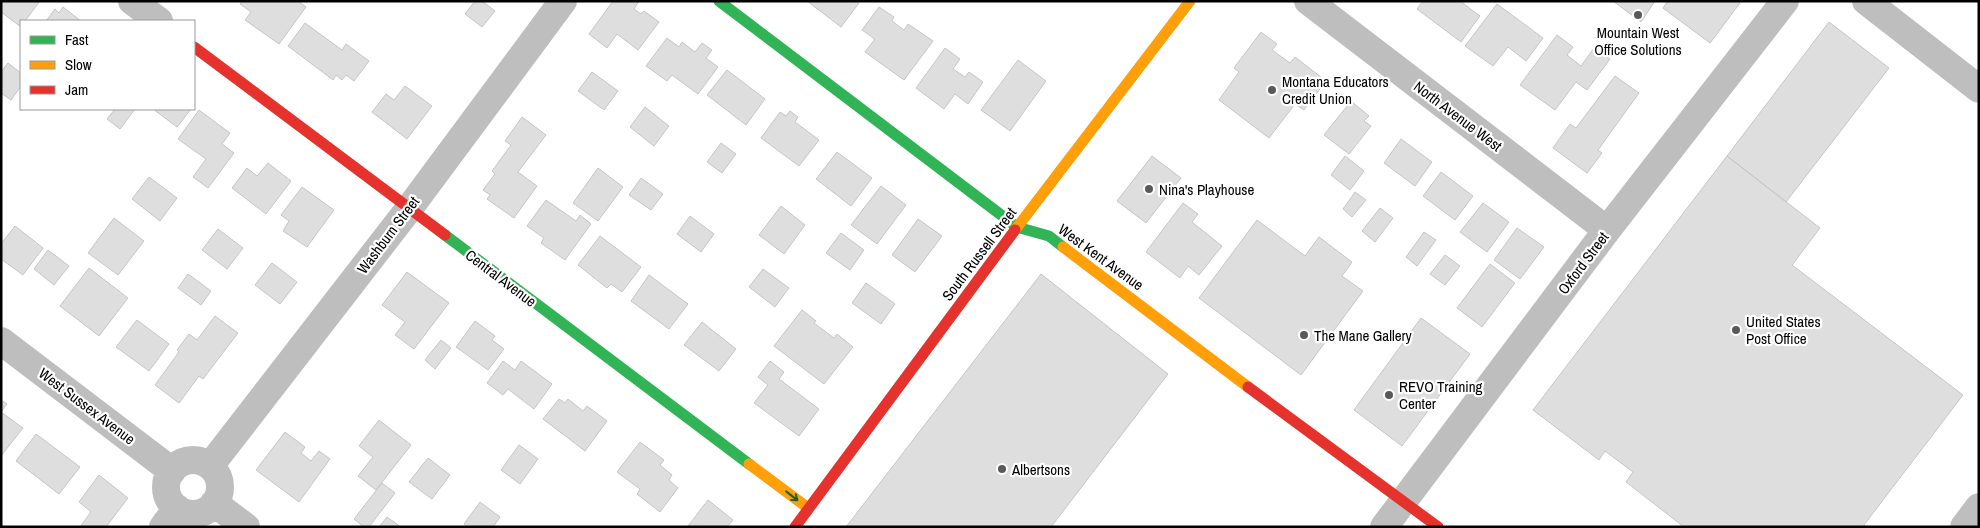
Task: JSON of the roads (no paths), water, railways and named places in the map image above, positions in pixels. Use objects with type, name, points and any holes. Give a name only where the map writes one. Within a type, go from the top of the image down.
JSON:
[{"type":"street","points":[[132,1],[158,20]]},
{"type":"street","name":"Washburn Street","points":[[210,466],[408,210],[563,1]]},
{"type":"street","name":"West Kent Avenue","points":[[719,1],[1017,227],[1049,236],[1283,413],[1438,527]]},
{"type":"street","name":"South Russell Street","points":[[794,527],[1017,227],[1190,1]]},
{"type":"street","name":"North Avenue West","points":[[1308,1],[1608,230]]},
{"type":"street","name":"Oxford Street","points":[[1384,527],[1608,230],[1785,1]]},
{"type":"street","points":[[1866,1],[1979,90]]},
{"type":"street","name":"Central Avenue","points":[[195,49],[808,508]]},
{"type":"street","name":"West Sussex Avenue","points":[[1,341],[172,471]]},
{"type":"street","points":[[191,460],[201,461],[210,466],[219,480],[220,489],[214,503],[204,511],[195,514],[186,513],[170,518],[171,502],[166,484],[172,471],[182,462],[191,460]]},
{"type":"street","points":[[214,503],[246,527]]},
{"type":"place","name":"Mountain West Office Solutions","points":[[1638,15]]},
{"type":"place","name":"Montana Educators Credit Union","points":[[1272,90]]},
{"type":"place","name":"Nina's Playhouse","points":[[1149,189]]},
{"type":"place","name":"United States Post Office","points":[[1736,330]]},
{"type":"place","name":"The Mane Gallery","points":[[1304,335]]},
{"type":"place","name":"REVO Training Center","points":[[1389,395]]},
{"type":"place","name":"Albertsons","points":[[1002,469]]}]
